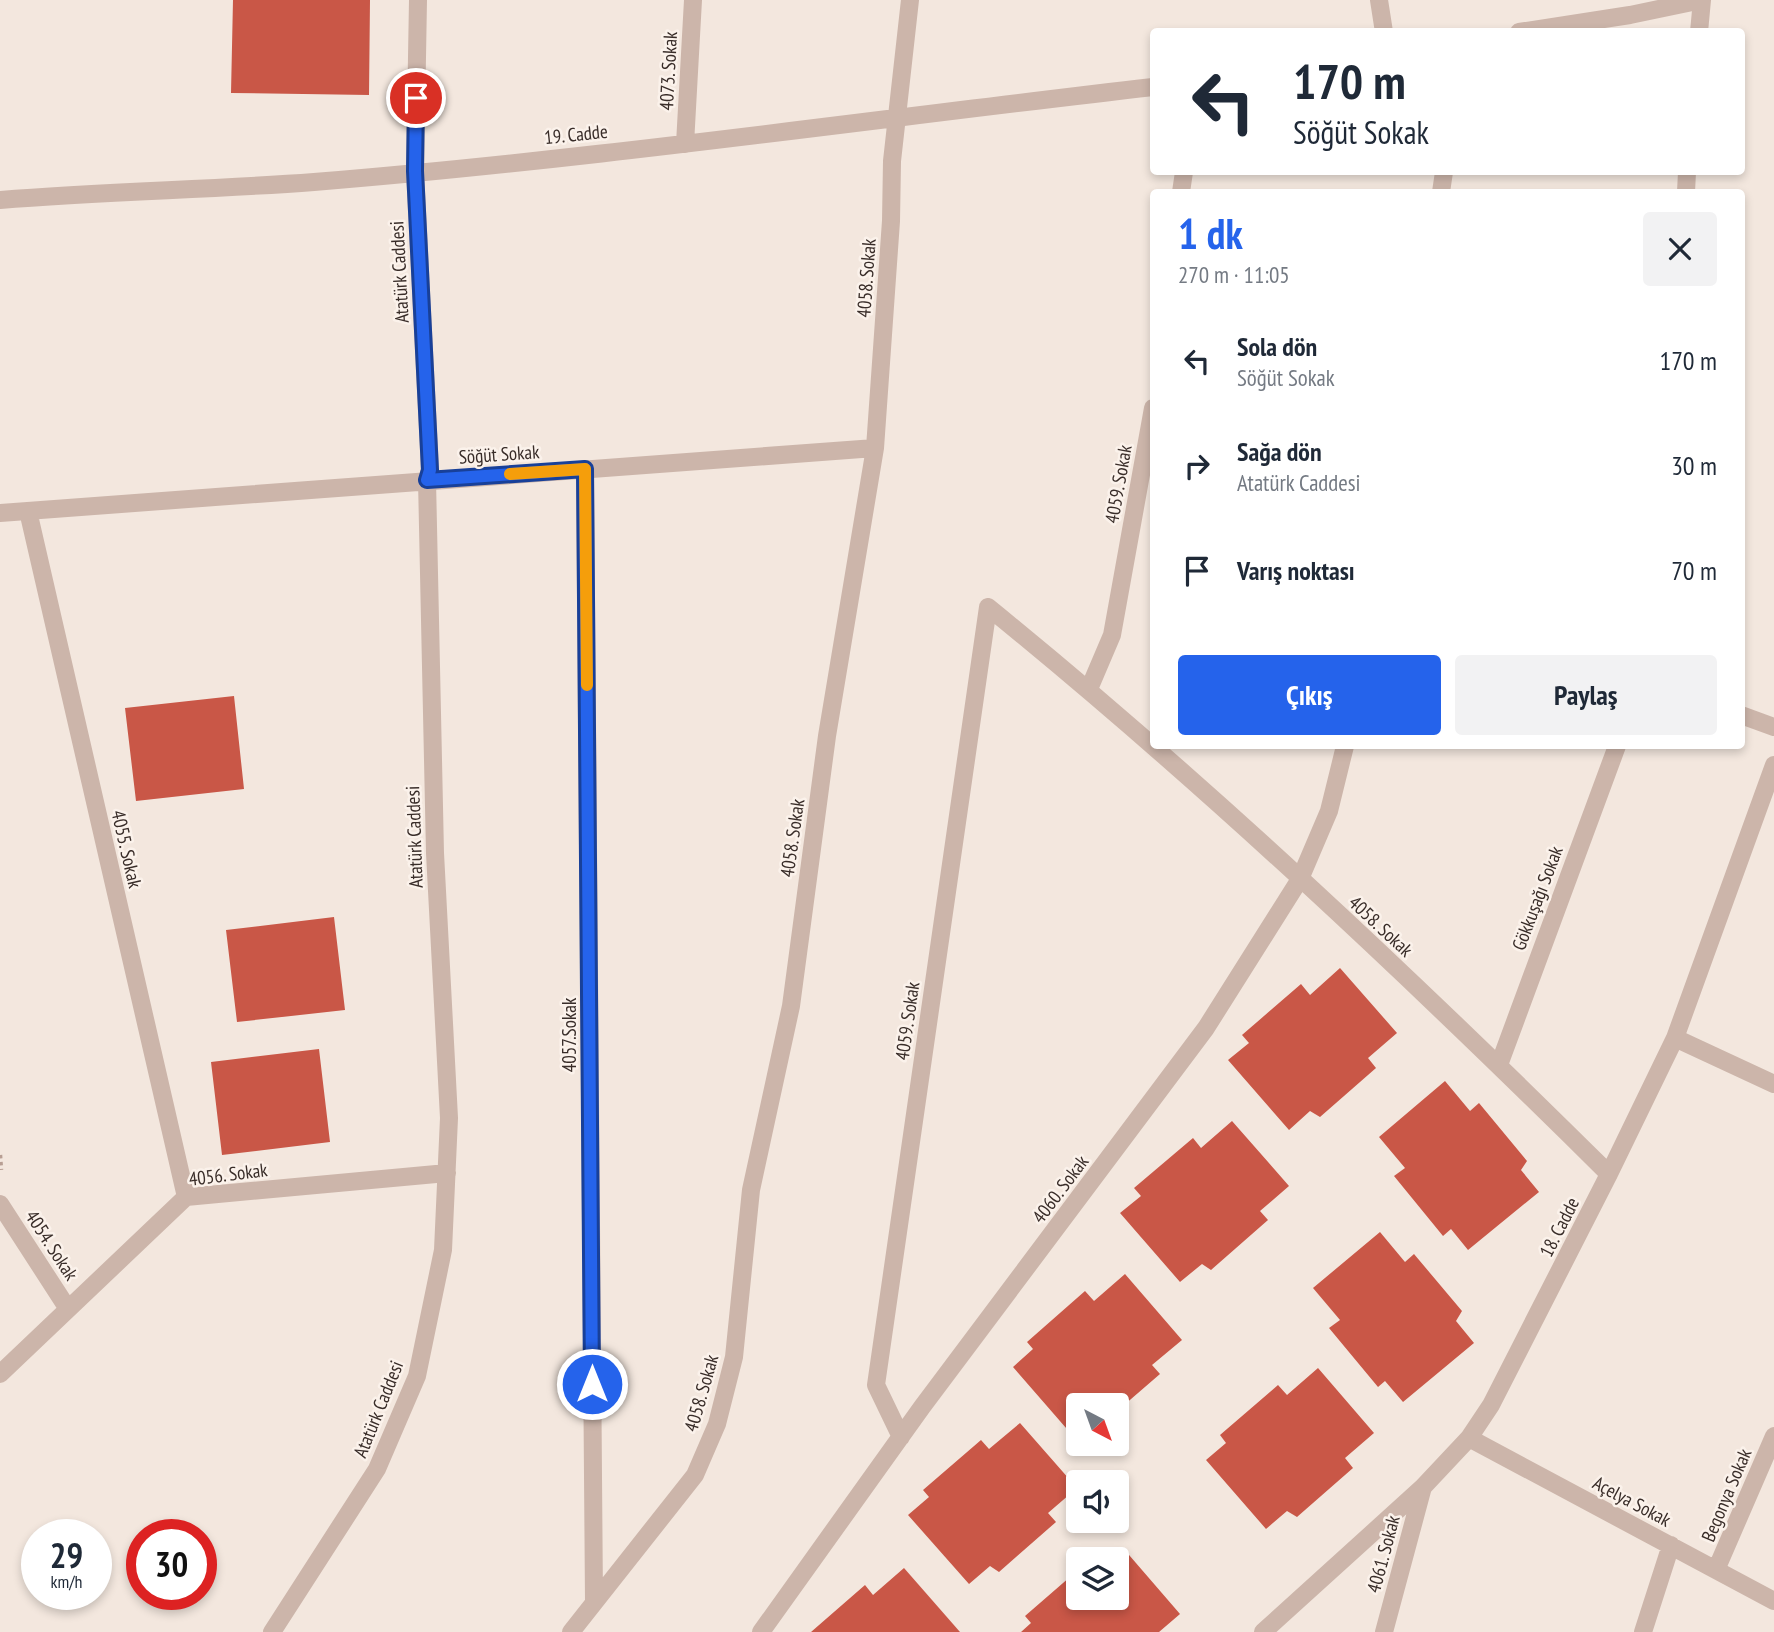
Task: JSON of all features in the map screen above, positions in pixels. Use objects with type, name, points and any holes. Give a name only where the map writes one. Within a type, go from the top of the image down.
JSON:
[{"type":"street","name":"Atatürk Caddesi","points":[[272,1632],[377,1469],[417,1376],[443,1250],[449,1118],[435,853],[427,480],[430,470],[415,171],[418,0]]},
{"type":"street","name":"4073. Sokak","points":[[685,144],[693,0]]},
{"type":"street","name":"4058. Sokak","points":[[571,1632],[695,1475],[717,1424],[734,1357],[751,1190],[791,1006],[827,736],[875,448],[892,161],[910,0]]},
{"type":"street","points":[[1379,0],[1383,28]]},
{"type":"street","points":[[1545,28],[1630,15],[1702,0],[1699,28]]},
{"type":"street","name":"19. Cadde","points":[[0,200],[314,182],[685,144],[897,116],[1150,87]]},
{"type":"street","name":"4059. Sokak","points":[[1089,689],[1112,635],[1150,425]]},
{"type":"street","name":"Söğüt Sokak","points":[[0,513],[875,448]]},
{"type":"street","name":"4057.Sokak","points":[[585,469],[594,1601]]},
{"type":"street","name":"4055. Sokak","points":[[28,511],[186,1197]]},
{"type":"street","name":"4058. Sokak","points":[[988,607],[1089,689],[1150,744]]},
{"type":"street","name":"4059. Sokak","points":[[901,1437],[876,1385],[988,607]]},
{"type":"street","points":[[1745,716],[1774,727]]},
{"type":"street","name":"4058. Sokak","points":[[1156,749],[1300,879],[1499,1065],[1609,1174]]},
{"type":"street","name":"4060. Sokak","points":[[761,1632],[901,1437],[1206,1028],[1300,879],[1329,811],[1344,749]]},
{"type":"street","name":"Gökkuşağı Sokak","points":[[1499,1065],[1616,749]]},
{"type":"street","name":"18. Cadde","points":[[1263,1632],[1423,1487],[1469,1438],[1491,1405],[1675,1038],[1774,765]]},
{"type":"street","points":[[1675,1038],[1774,1084]]},
{"type":"street","name":"4056. Sokak","points":[[0,1374],[186,1197],[447,1173]]},
{"type":"street","name":"4054. Sokak","points":[[0,1204],[68,1309]]},
{"type":"street","name":"Begonya Sokak","points":[[1716,1570],[1774,1436]]},
{"type":"street","name":"Açelya Sokak","points":[[1469,1438],[1774,1601]]},
{"type":"street","name":"4061. Sokak","points":[[1384,1632],[1423,1487]]},
{"type":"street","name":"Begonya Sokak","points":[[1643,1632],[1671,1545]]},
{"type":"path","points":[[0,1155],[1,1170]]},
{"type":"building","points":[[233,0],[370,0],[369,95],[231,93]]},
{"type":"building","points":[[234,696],[244,789],[136,801],[125,708]]},
{"type":"building","points":[[334,917],[345,1010],[237,1022],[226,930]]},
{"type":"building","points":[[1340,968],[1397,1033],[1368,1058],[1376,1068],[1320,1117],[1310,1111],[1289,1130],[1228,1060],[1249,1043],[1242,1035],[1301,984],[1310,995]]},
{"type":"building","points":[[319,1049],[330,1142],[222,1155],[211,1062]]},
{"type":"building","points":[[1445,1081],[1470,1111],[1479,1103],[1527,1161],[1521,1170],[1539,1192],[1468,1250],[1451,1229],[1443,1236],[1394,1176],[1405,1168],[1379,1137]]},
{"type":"building","points":[[1232,1121],[1289,1186],[1260,1211],[1268,1220],[1211,1270],[1202,1264],[1180,1282],[1120,1213],[1141,1196],[1134,1188],[1193,1138],[1201,1148]]},
{"type":"building","points":[[1380,1232],[1405,1262],[1414,1254],[1462,1311],[1456,1321],[1474,1343],[1403,1402],[1385,1381],[1378,1387],[1329,1328],[1340,1320],[1313,1288]]},
{"type":"building","points":[[1125,1274],[1182,1340],[1152,1365],[1160,1374],[1129,1401],[1129,1393],[1066,1393],[1066,1428],[1013,1367],[1033,1349],[1027,1342],[1085,1291],[1094,1301]]},
{"type":"building","points":[[1318,1368],[1374,1433],[1345,1458],[1353,1468],[1297,1517],[1287,1511],[1266,1529],[1206,1460],[1226,1443],[1220,1435],[1278,1385],[1287,1395]]},
{"type":"building","points":[[1020,1423],[1066,1475],[1066,1497],[1048,1513],[1056,1522],[999,1572],[990,1566],[969,1584],[908,1515],[929,1497],[923,1490],[981,1440],[989,1449]]},
{"type":"building","points":[[1129,1555],[1180,1614],[1159,1632],[1021,1632],[1031,1623],[1025,1616],[1066,1580],[1066,1610],[1129,1610]]},
{"type":"building","points":[[904,1568],[960,1632],[811,1632],[865,1585],[873,1595]]},
{"type":"slow traffic","points":[[510,474],[585,469],[587,685]]},
{"type":"route","points":[[416,98],[415,171],[430,470],[427,480],[585,469],[592,1384]]}]
